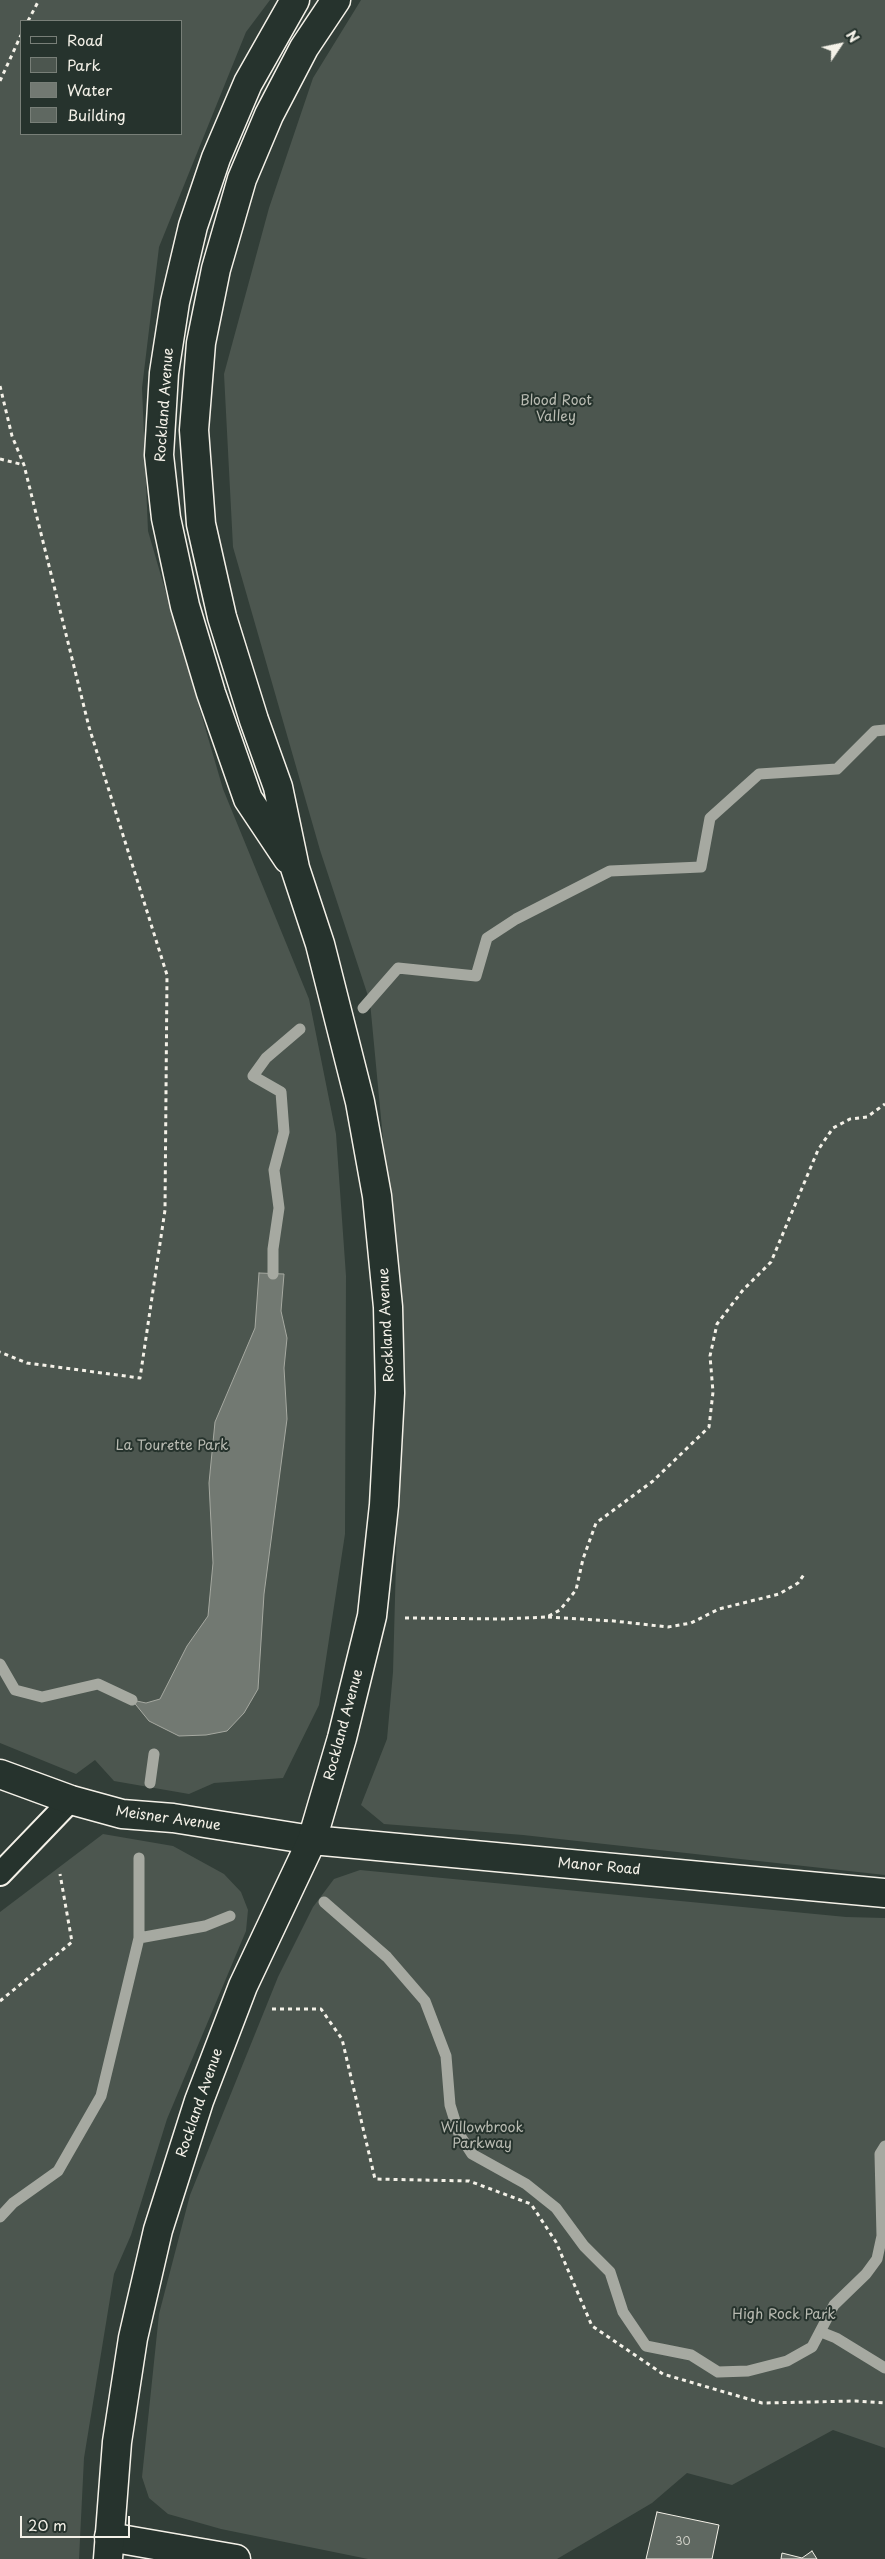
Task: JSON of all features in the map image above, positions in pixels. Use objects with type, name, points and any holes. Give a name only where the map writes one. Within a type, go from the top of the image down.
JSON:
[{"type":"street","name":"Rockland Avenue","points":[[295,0],[248,83],[216,158],[193,226],[175,302],[164,373],[160,455],[166,518],[185,606],[211,693],[248,799],[295,868]]},
{"type":"street","name":"Rockland Avenue","points":[[109,2548],[117,2442],[132,2338],[158,2230],[199,2101],[243,1986],[312,1840],[342,1738],[372,1616],[384,1505],[390,1393],[388,1307],[377,1196],[360,1102],[320,944],[295,868],[278,787],[254,720],[222,617],[201,524],[194,430],[203,334],[216,269],[242,178],[269,115],[304,48],[336,0]]},
{"type":"street","name":"Meisner Avenue","points":[[0,1774],[71,1800],[122,1814],[173,1818],[312,1840]]},
{"type":"street","name":"Manor Road","points":[[312,1840],[885,1893]]},
{"type":"street","points":[[109,2548],[236,2559]]},
{"type":"lane","points":[[0,1874],[71,1800]]},
{"type":"path","points":[[29,20],[39,0]]},
{"type":"path","points":[[0,81],[20,37]]},
{"type":"path","points":[[0,386],[12,436],[24,465],[89,727],[167,975],[165,1210],[140,1378],[27,1363],[0,1352]]},
{"type":"path","points":[[0,459],[24,465]]},
{"type":"path","points":[[547,1617],[560,1610],[576,1590],[583,1559],[596,1523],[653,1481],[709,1427],[713,1392],[710,1356],[717,1324],[744,1290],[771,1262],[818,1150],[833,1128],[850,1119],[867,1117],[885,1104]]},
{"type":"path","points":[[404,1618],[504,1619],[547,1617],[614,1621],[668,1627],[691,1623],[719,1608],[779,1594],[798,1582],[805,1572]]},
{"type":"path","points":[[0,2002],[72,1942],[60,1874]]},
{"type":"path","points":[[272,2009],[321,2009],[342,2039],[375,2179],[470,2181],[531,2204],[556,2242],[592,2326],[663,2374],[762,2403],[856,2401],[885,2404]]},
{"type":"green space","name":"La Tourette Park","points":[[0,0],[270,0],[246,32],[159,247],[142,388],[148,531],[223,789],[309,999],[336,1134],[346,1276],[345,1534],[319,1705],[283,1778],[214,1783],[189,1794],[114,1781],[95,1760],[76,1774],[0,1743]]},
{"type":"green space","name":"Blood Root Valley","points":[[361,0],[885,0],[885,1875],[523,1835],[384,1824],[361,1805],[387,1739],[393,1672],[402,1340],[370,1002],[320,850],[233,547],[224,374],[269,208],[313,78]]},
{"type":"green space","points":[[103,1834],[173,1846],[224,1874],[241,1892],[248,1910],[246,1931],[167,2119],[131,2235],[114,2274],[84,2458],[79,2559],[0,2559],[0,1912]]},
{"type":"green space","name":"Willowbrook Parkway","points":[[360,1870],[846,1917],[885,1918],[885,2448],[833,2430],[732,2485],[687,2473],[652,2503],[557,2559],[368,2559],[221,2529],[168,2514],[149,2498],[142,2477],[159,2314],[190,2195],[278,1977],[313,1907],[334,1879]]},
{"type":"water","points":[[259,1273],[284,1274],[281,1311],[287,1338],[284,1368],[287,1419],[264,1594],[258,1689],[244,1713],[227,1731],[206,1735],[179,1736],[149,1721],[132,1700],[146,1703],[160,1699],[187,1646],[208,1616],[213,1563],[209,1483],[215,1422],[255,1328]]},
{"type":"building","points":[[657,2512],[719,2525],[712,2559],[646,2559]]},
{"type":"building","points":[[812,2551],[817,2559],[781,2559],[782,2553],[802,2558]]},
{"type":"waterway","points":[[363,1008],[398,968],[476,976],[487,938],[516,919],[610,871],[701,867],[710,818],[759,774],[837,769],[875,731],[885,730]]},
{"type":"waterway","points":[[273,1274],[273,1249],[279,1208],[274,1170],[284,1132],[281,1092],[253,1076],[266,1058],[300,1029]]},
{"type":"waterway","points":[[0,1664],[15,1690],[42,1697],[98,1684],[132,1700]]},
{"type":"waterway","points":[[150,1783],[154,1754]]},
{"type":"waterway","points":[[0,2217],[13,2203],[58,2171],[101,2096],[139,1938],[139,1858]]},
{"type":"waterway","points":[[324,1902],[387,1957],[425,2001],[446,2056],[450,2105],[459,2134],[472,2154],[526,2184],[556,2208],[584,2246],[610,2272],[623,2312],[646,2346],[691,2355],[718,2372],[748,2371],[787,2361],[812,2347],[834,2305],[866,2274],[877,2259],[882,2236],[880,2154],[885,2146]]},
{"type":"waterway","points":[[139,1938],[205,1926],[230,1916]]},
{"type":"waterway","points":[[821,2332],[836,2338],[885,2368]]},
{"type":"park label","name":"High Rock Park","points":[[784,2315]]}]
